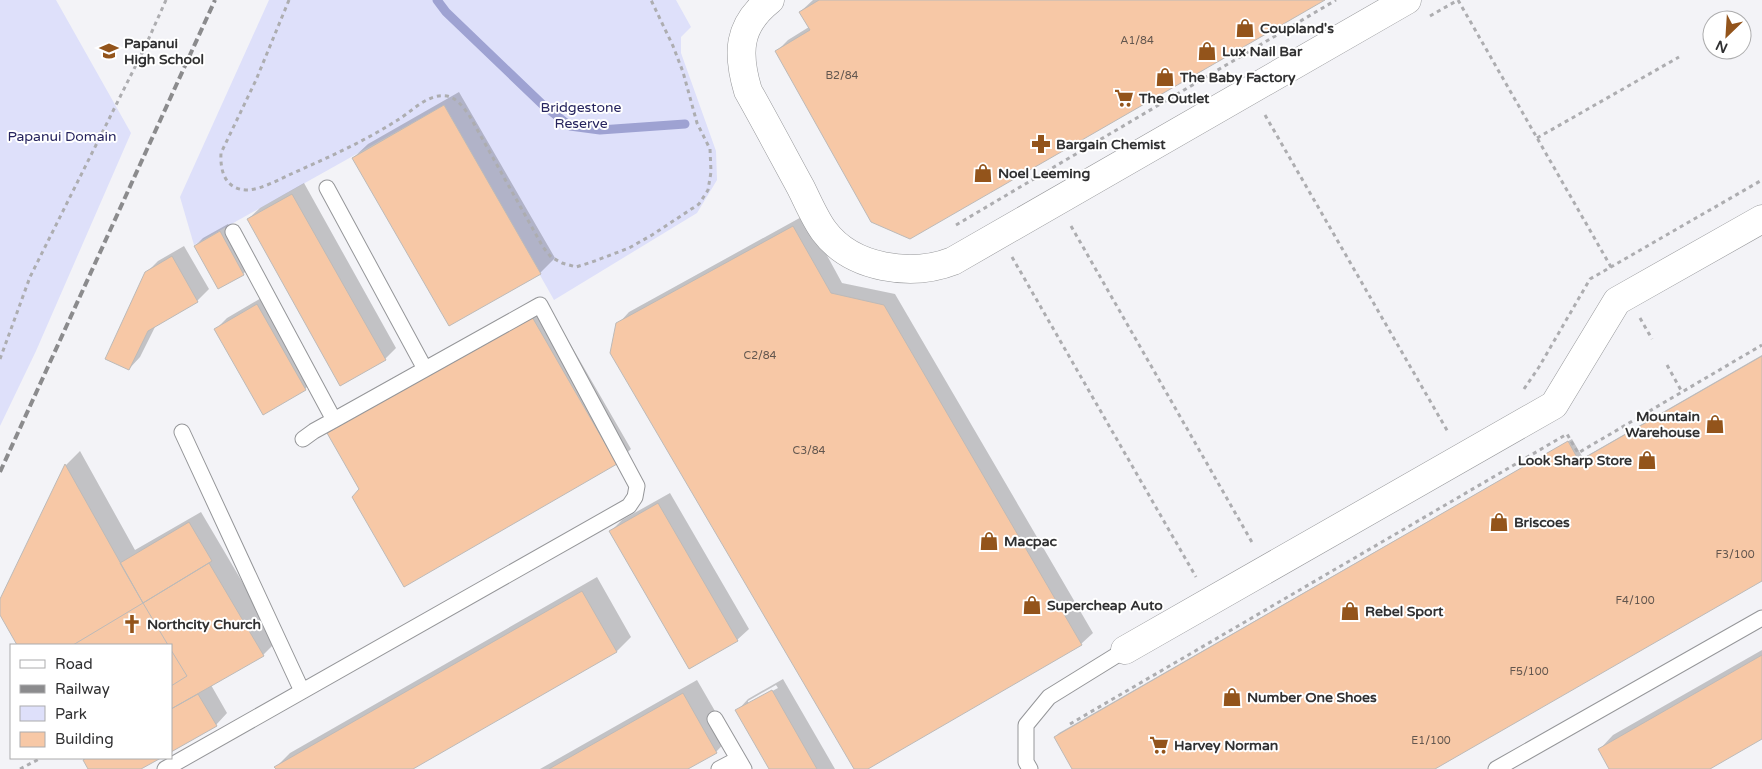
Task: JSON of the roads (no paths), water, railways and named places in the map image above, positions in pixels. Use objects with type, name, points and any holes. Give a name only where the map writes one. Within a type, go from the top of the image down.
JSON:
[{"type":"street","points":[[770,0],[752,18],[743,35],[742,70],[748,91],[824,232],[844,250],[863,259],[886,267],[913,270],[937,267],[953,261],[1415,10]]},
{"type":"street","points":[[1125,650],[1554,405],[1617,300],[1762,219]]},
{"type":"lane","points":[[327,188],[424,369]]},
{"type":"lane","points":[[233,232],[334,420]]},
{"type":"lane","points":[[166,769],[302,690],[629,506],[635,498],[637,486],[540,305],[303,439]]},
{"type":"lane","points":[[182,432],[302,690]]},
{"type":"lane","points":[[1496,769],[1762,618]]},
{"type":"lane","points":[[1030,769],[1026,762],[1026,725],[1049,697],[1125,650]]},
{"type":"lane","points":[[715,719],[741,764],[719,769]]},
{"type":"waterway","points":[[437,0],[446,12],[543,105],[570,126],[600,130],[685,124]]},
{"type":"railway","points":[[0,472],[215,0]]},
{"type":"place","name":"Coupland's","points":[[1245,28]]},
{"type":"place","name":"Papanui High School","points":[[109,51]]},
{"type":"place","name":"Lux Nail Bar","points":[[1207,51]]},
{"type":"place","name":"The Baby Factory","points":[[1165,77]]},
{"type":"place","name":"The Outlet","points":[[1124,98]]},
{"type":"place","name":"Bargain Chemist","points":[[1041,144]]},
{"type":"place","name":"Noel Leeming","points":[[983,173]]},
{"type":"place","name":"Mountain Warehouse","points":[[1715,424]]},
{"type":"place","name":"Look Sharp Store","points":[[1647,460]]},
{"type":"place","name":"Briscoes","points":[[1499,522]]},
{"type":"place","name":"Macpac","points":[[989,541]]},
{"type":"place","name":"Supercheap Auto","points":[[1032,605]]},
{"type":"place","name":"Rebel Sport","points":[[1350,611]]},
{"type":"place","name":"Northcity Church","points":[[132,624]]},
{"type":"place","name":"Number One Shoes","points":[[1232,697]]},
{"type":"place","name":"Harvey Norman","points":[[1159,745]]},
{"type":"park label","name":"Bridgestone Reserve","points":[[581,116]]},
{"type":"park label","name":"Papanui Domain","points":[[62,136]]}]
